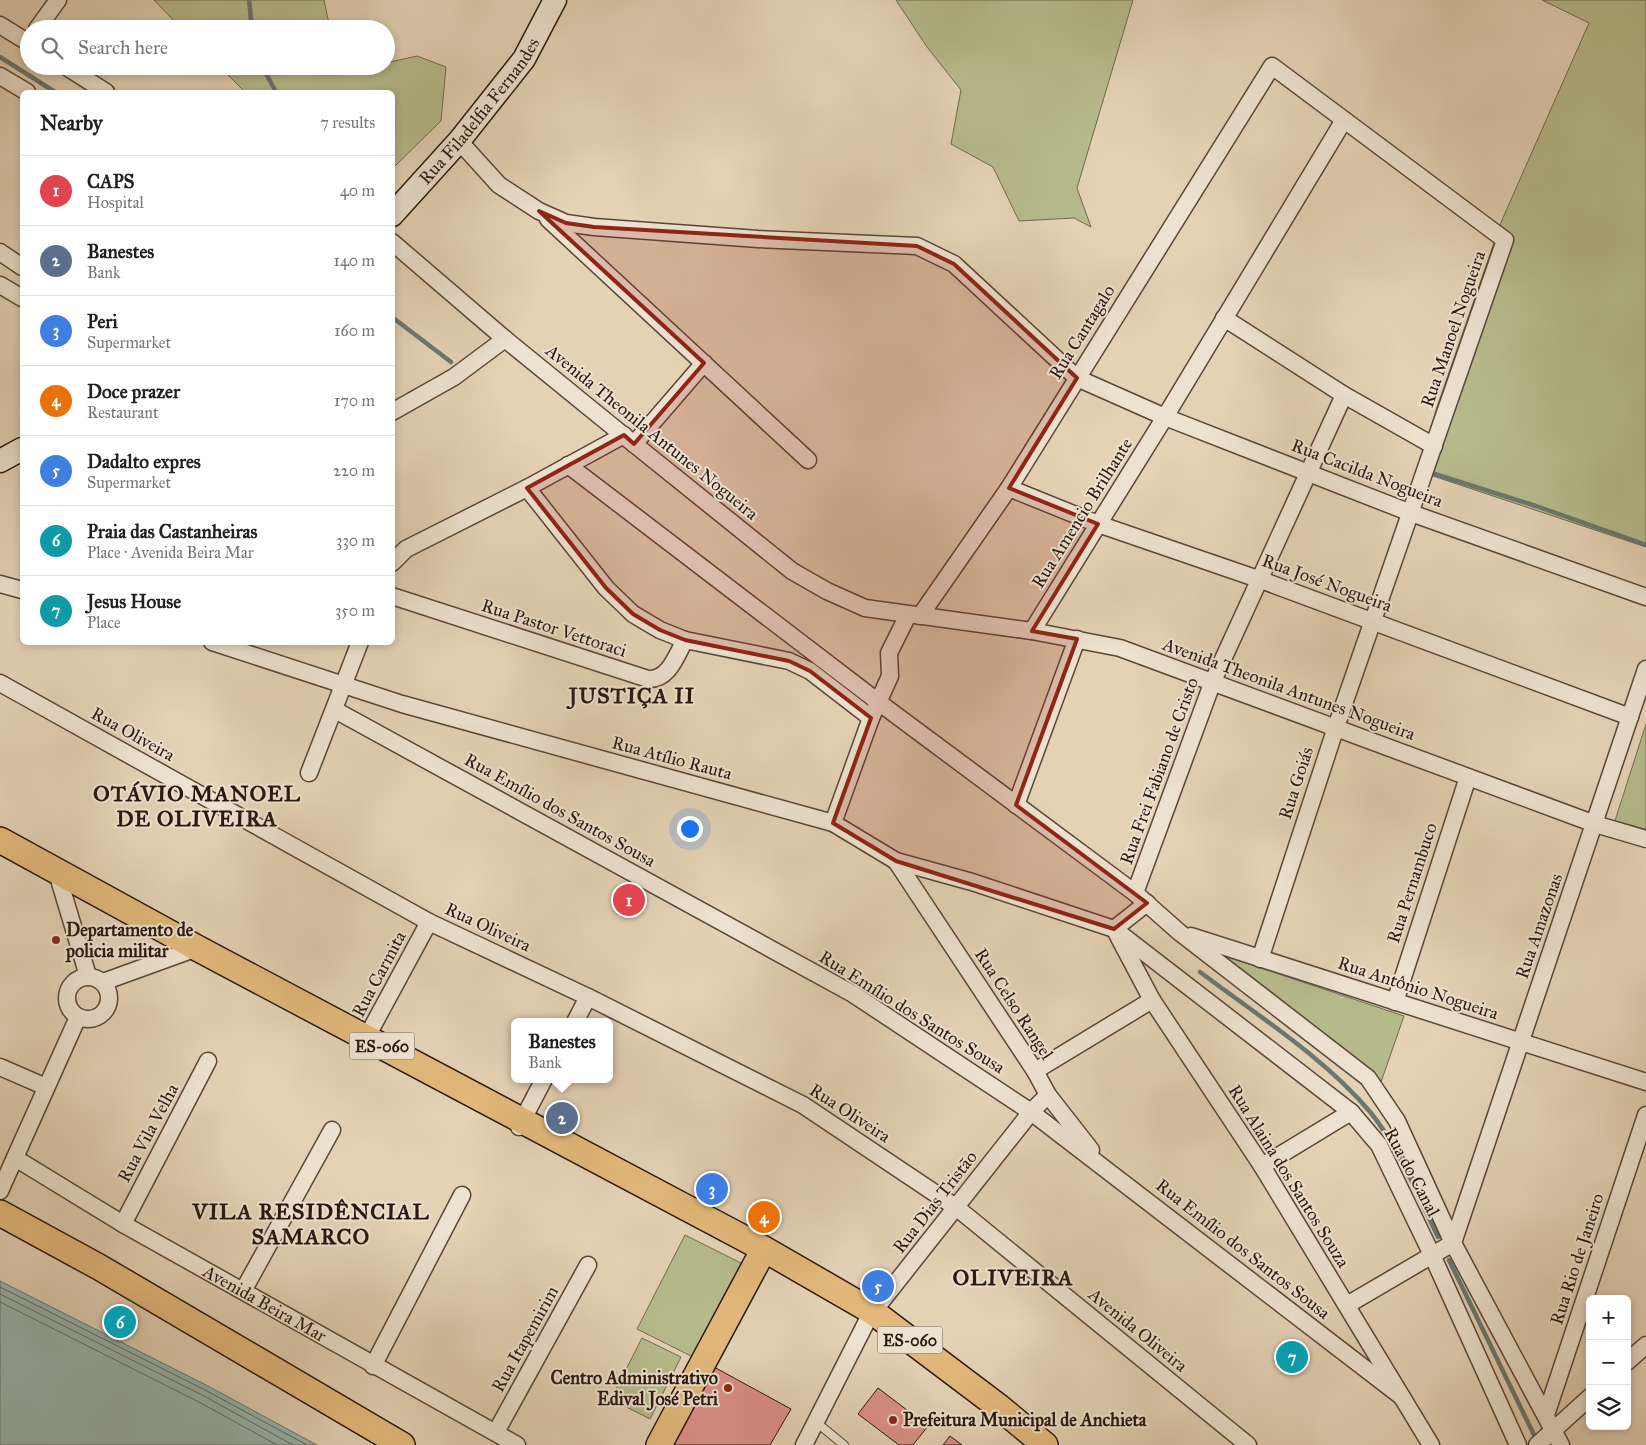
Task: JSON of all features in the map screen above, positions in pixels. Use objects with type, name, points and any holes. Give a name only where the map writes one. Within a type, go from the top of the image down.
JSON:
[{"type":"main road","name":"Rua Filadelfia Fernandes","points":[[395,213],[459,141],[524,59],[556,0]]},
{"type":"main road","points":[[0,462],[20,450]]},
{"type":"main road","name":"ES-060","points":[[0,840],[62,879],[192,950],[763,1251],[871,1315],[999,1407],[1045,1445]]},
{"type":"main road","name":"ES-060","points":[[0,850],[62,879]]},
{"type":"main road","points":[[0,1213],[100,1267],[402,1445]]},
{"type":"main road","points":[[659,1445],[763,1251]]},
{"type":"main road","name":"ES-060","points":[[871,1315],[1035,1445]]},
{"type":"street","points":[[44,20],[58,0]]},
{"type":"street","points":[[0,25],[20,37]]},
{"type":"street","name":"Rua Manoel Nogueira","points":[[1272,66],[1505,240],[1373,621]]},
{"type":"street","name":"Rua Cantagalo","points":[[914,615],[1009,488],[1272,66]]},
{"type":"street","points":[[79,75],[103,90]]},
{"type":"street","points":[[0,76],[24,90]]},
{"type":"street","name":"Rua Amencio Brilhante","points":[[1032,631],[1165,417],[1344,120]]},
{"type":"street","points":[[459,141],[499,185],[539,211],[808,460]]},
{"type":"street","name":"Rua Cacilda Nogueira","points":[[539,211],[566,223],[594,227],[758,240],[917,246],[954,264],[1076,378],[1165,417],[1411,513],[1646,597]]},
{"type":"street","name":"Avenida Theonila Antunes Nogueira","points":[[395,245],[505,339],[792,571],[827,591],[865,608],[1032,631],[1120,648],[1595,824],[1646,839]]},
{"type":"street","points":[[0,252],[20,266]]},
{"type":"street","points":[[0,285],[20,297]]},
{"type":"street","points":[[1224,318],[1344,395],[1434,446]]},
{"type":"street","points":[[395,410],[454,377],[505,339]]},
{"type":"street","points":[[395,560],[406,549],[568,466],[629,439],[704,363]]},
{"type":"street","name":"Rua Frei Fabiano de Cristo","points":[[1141,898],[1213,681],[1261,580],[1344,395]]},
{"type":"street","points":[[568,466],[877,701],[1141,898],[1179,932]]},
{"type":"street","points":[[527,488],[606,588],[633,614],[660,630],[685,640],[789,661],[810,671],[871,718]]},
{"type":"street","name":"Rua José Nogueira","points":[[1009,488],[1098,524],[1261,580],[1630,717]]},
{"type":"street","points":[[0,584],[20,589]]},
{"type":"street","name":"Rua Pastor Vettoraci","points":[[395,597],[648,679],[656,680],[668,671],[685,640]]},
{"type":"street","points":[[833,823],[877,701],[890,676],[889,653],[914,615]]},
{"type":"street","name":"Rua Goiás","points":[[1260,959],[1373,621]]},
{"type":"street","points":[[1016,805],[1076,639]]},
{"type":"street","name":"Rua Atílio Rauta","points":[[221,645],[402,704],[833,823],[896,861],[972,882],[1114,929]]},
{"type":"street","points":[[309,773],[359,645]]},
{"type":"street","name":"Rua Amazonas","points":[[1453,1243],[1646,669]]},
{"type":"street","name":"Rua Oliveira","points":[[0,683],[429,922],[588,997],[803,1105],[957,1208]]},
{"type":"street","name":"Rua Emílio dos Santos Sousa","points":[[335,710],[852,994],[1031,1112],[1402,1397]]},
{"type":"street","name":"Rua Pernambuco","points":[[1395,1002],[1468,776]]},
{"type":"street","name":"Rua Celso Rangel","points":[[896,861],[1035,1071],[1048,1095],[1103,1166]]},
{"type":"street","points":[[62,879],[88,976]]},
{"type":"street","points":[[1114,929],[1141,898]]},
{"type":"street","name":"Rua Carmita","points":[[365,1041],[429,922]]},
{"type":"street","name":"Rua Alaina dos Santos Souza","points":[[1114,929],[1152,1000],[1262,1166],[1431,1445]]},
{"type":"street","name":"Rua do Canal","points":[[1114,929],[1351,1112],[1379,1145],[1432,1255],[1518,1445]]},
{"type":"street","name":"Rua Antônio Nogueira","points":[[1179,932],[1646,1082]]},
{"type":"street","name":"Rua do Canal","points":[[1179,932],[1368,1078],[1397,1121],[1453,1243],[1550,1434]]},
{"type":"street","points":[[103,982],[192,950]]},
{"type":"street","points":[[88,976],[96,977],[103,982],[110,996],[106,1010],[93,1019],[78,1017],[68,1005],[68,989],[80,978],[88,976]]},
{"type":"street","points":[[576,1018],[588,997]]},
{"type":"street","points":[[1035,1071],[1152,1000]]},
{"type":"street","points":[[0,1191],[78,1017]]},
{"type":"street","name":"Rua Vila Velha","points":[[123,1224],[208,1061]]},
{"type":"street","points":[[0,1067],[46,1087]]},
{"type":"street","points":[[521,1124],[542,1083]]},
{"type":"street","name":"Rua Dias Tristão","points":[[804,1445],[871,1315],[1031,1112],[1048,1095]]},
{"type":"street","points":[[1262,1166],[1351,1112]]},
{"type":"street","name":"Rua Rio de Janeiro","points":[[1550,1434],[1646,1115]]},
{"type":"street","points":[[243,1291],[332,1130]]},
{"type":"street","name":"Avenida Beira Mar","points":[[15,1158],[123,1224],[373,1366],[517,1445]]},
{"type":"street","points":[[373,1366],[462,1195]]},
{"type":"street","name":"Avenida Oliveira","points":[[957,1208],[1248,1445]]},
{"type":"street","points":[[1347,1305],[1453,1243]]},
{"type":"street","name":"Rua Itapemirim","points":[[496,1432],[588,1265]]},
{"type":"street","points":[[1631,1358],[1646,1345]]},
{"type":"street","points":[[1550,1434],[1586,1401]]},
{"type":"lane","points":[[816,1422],[844,1445]]},
{"type":"highlighted area","points":[[539,211],[566,223],[594,227],[917,246],[954,264],[1077,378],[1009,488],[1098,524],[1032,631],[1077,639],[1016,805],[1147,903],[1114,929],[896,861],[833,823],[871,718],[810,671],[789,661],[685,640],[660,630],[633,614],[606,588],[527,488],[624,435],[634,444],[704,363]]},
{"type":"green space","points":[[154,0],[324,0],[328,20],[173,20]]},
{"type":"green space","points":[[896,0],[1133,0],[1077,188],[1091,227],[1074,218],[1019,221],[993,167],[951,144],[961,90],[927,47]]},
{"type":"green space","points":[[1542,0],[1646,0],[1646,547],[1418,471],[1437,407],[1502,220],[1589,23]]},
{"type":"green space","points":[[417,56],[446,67],[441,121],[395,166],[395,90],[243,90],[228,75],[395,75],[395,61]]},
{"type":"green space","points":[[1646,724],[1646,839],[1612,830]]},
{"type":"green space","points":[[1216,953],[1404,1016],[1381,1082]]},
{"type":"green space","points":[[685,1235],[745,1265],[697,1359],[637,1329]]},
{"type":"green space","points":[[642,1338],[681,1357],[650,1419],[611,1399]]},
{"type":"water","points":[[0,1281],[208,1386],[317,1445],[0,1445]]},
{"type":"building","points":[[1290,1340],[1309,1354],[1293,1375],[1274,1361]]},
{"type":"building","name":"Centro Administrativo Edival José Petri","points":[[714,1367],[791,1409],[770,1445],[672,1445]]},
{"type":"building","name":"Prefeitura Municipal de Anchieta","points":[[878,1388],[928,1426],[913,1445],[899,1445],[858,1414]]},
{"type":"building","points":[[950,1436],[962,1445],[943,1445]]},
{"type":"waterway","points":[[249,0],[251,20]]},
{"type":"waterway","points":[[0,57],[20,70]]},
{"type":"waterway","points":[[28,75],[52,90]]},
{"type":"waterway","points":[[267,75],[275,90]]},
{"type":"waterway","points":[[395,319],[451,362]]},
{"type":"waterway","points":[[1435,474],[1536,506],[1646,545]]},
{"type":"waterway","points":[[1200,972],[1312,1056],[1353,1093],[1371,1113],[1400,1157],[1438,1237]]},
{"type":"waterway","points":[[1449,1260],[1537,1441]]},
{"type":"place","name":"CAPS","points":[[629,900]]},
{"type":"place","name":"Departamento de policia militar","points":[[56,940]]},
{"type":"place","name":"Banestes","points":[[562,1118]]},
{"type":"place","name":"Peri","points":[[712,1189]]},
{"type":"place","name":"Doce prazer","points":[[764,1217]]},
{"type":"place","name":"Dadalto expres","points":[[878,1286]]},
{"type":"place","name":"Praia das Castanheiras","points":[[120,1322]]},
{"type":"place","name":"Jesus House","points":[[1292,1357]]},
{"type":"place","name":"Centro Administrativo Edival José Petri","points":[[728,1388]]},
{"type":"place","name":"Prefeitura Municipal de Anchieta","points":[[893,1420]]},
{"type":"district","name":"JUSTIÇA II","points":[[632,695]]},
{"type":"district","name":"OTÁVIO MANOEL DE OLIVEIRA","points":[[197,806]]},
{"type":"district","name":"VILA RESIDÊNCIAL SAMARCO","points":[[311,1224]]},
{"type":"district","name":"OLIVEIRA","points":[[1013,1277]]}]
